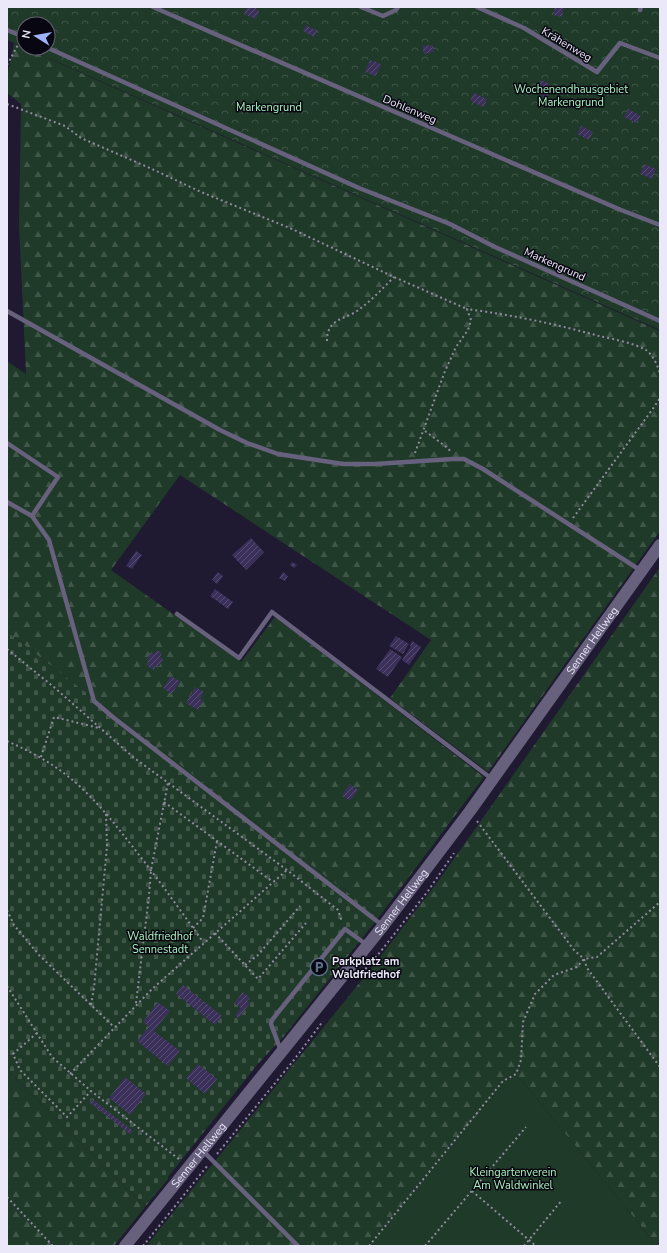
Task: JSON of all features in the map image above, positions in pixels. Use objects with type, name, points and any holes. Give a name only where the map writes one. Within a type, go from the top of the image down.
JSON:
[{"type":"street","name":"Senner Hellweg","points":[[125,1246],[384,926],[470,811],[660,545]]},
{"type":"lane","name":"Dohlenweg","points":[[153,7],[621,210],[660,225]]},
{"type":"lane","points":[[362,7],[383,16],[396,10],[398,7]]},
{"type":"lane","name":"Krähenweg","points":[[477,7],[524,28],[597,72],[620,43],[660,58]]},
{"type":"lane","name":"Markengrund","points":[[56,52],[359,188],[450,224],[502,250],[660,321]]},
{"type":"lane","points":[[7,311],[220,430],[247,443],[278,454],[343,464],[375,464],[453,458],[464,459],[483,469],[642,570]]},
{"type":"lane","points":[[7,444],[58,477],[32,516]]},
{"type":"lane","points":[[7,502],[32,516],[49,540],[94,701],[120,723],[384,926]]},
{"type":"lane","points":[[178,614],[239,658],[272,612],[492,779]]},
{"type":"lane","points":[[281,1052],[271,1024],[272,1020],[345,929],[368,946]]},
{"type":"lane","points":[[202,1150],[298,1246]]},
{"type":"path","points":[[7,65],[16,49]]},
{"type":"path","points":[[7,104],[65,126],[81,138],[201,192],[292,229],[394,277],[467,309],[497,313],[563,326],[623,342],[647,351],[657,365],[660,374]]},
{"type":"path","points":[[328,341],[327,333],[332,325],[337,321],[350,316],[367,304],[394,277]]},
{"type":"path","points":[[412,461],[425,430],[445,372],[456,347],[468,330],[471,320],[467,309]]},
{"type":"path","points":[[569,524],[660,398]]},
{"type":"path","points":[[425,430],[449,449],[453,458]]},
{"type":"path","points":[[7,649],[55,688],[133,757],[287,870],[338,910],[345,929]]},
{"type":"path","points":[[41,757],[54,717],[101,729]]},
{"type":"path","points":[[7,741],[41,757],[70,778],[106,813],[151,870],[203,942]]},
{"type":"path","points":[[136,1005],[151,870],[168,783]]},
{"type":"path","points":[[164,802],[273,882]]},
{"type":"path","points":[[470,811],[574,950],[584,959],[587,968],[660,1067]]},
{"type":"path","points":[[91,1005],[94,988],[107,846],[106,813]]},
{"type":"path","points":[[193,928],[203,918],[217,840]]},
{"type":"path","points":[[70,1074],[136,1005],[203,942],[287,870]]},
{"type":"path","points":[[369,1246],[503,1081],[516,1074],[521,1060],[523,1022],[535,994],[554,975],[577,967],[584,959],[597,957],[660,902]]},
{"type":"path","points":[[245,965],[258,955],[300,906]]},
{"type":"path","points":[[7,910],[14,925],[39,954],[114,1027]]},
{"type":"path","points":[[214,932],[258,979],[306,922]]},
{"type":"path","points":[[7,986],[8,991],[52,1057],[91,1091],[200,1175]]},
{"type":"path","points":[[37,1033],[13,1054],[20,1070],[67,1118],[91,1091]]},
{"type":"path","points":[[143,1246],[294,1060]]},
{"type":"path","points":[[425,1246],[526,1127]]},
{"type":"path","points":[[472,1191],[536,1246]]},
{"type":"path","points":[[7,1197],[53,1246]]},
{"type":"path","points":[[524,1246],[562,1200]]},
{"type":"green space","name":"Wochenendhausgebiet Markengrund","points":[[7,7],[660,7],[660,330],[44,56],[56,56],[56,16],[16,16],[16,44],[7,40]]},
{"type":"green space","points":[[14,43],[16,44],[16,56],[43,56],[660,331],[660,531],[488,772],[390,698],[431,640],[180,475],[111,570],[241,662],[275,617],[484,777],[379,917],[7,632],[7,361],[26,374],[19,225],[21,104],[7,93],[7,77]]},
{"type":"green space","points":[[660,567],[660,1246],[654,1246],[646,1232],[514,1071],[367,1246],[146,1246],[374,965],[439,880]]},
{"type":"green space","name":"Waldfriedhof Sennestadt","points":[[7,632],[379,917],[284,1036],[257,1065],[145,1207],[7,1070]]},
{"type":"green space","points":[[7,1070],[145,1207],[114,1246],[7,1246]]},
{"type":"green space","name":"Kleingartenverein Am Waldwinkel","points":[[514,1071],[646,1232],[654,1246],[367,1246]]},
{"type":"building","points":[[247,7],[257,7],[256,9],[259,11],[256,19],[244,14]]},
{"type":"building","points":[[555,7],[564,7],[562,17],[553,15]]},
{"type":"building","points":[[306,25],[317,31],[314,37],[303,31]]},
{"type":"building","points":[[433,45],[434,52],[424,54],[422,46]]},
{"type":"building","points":[[370,60],[381,64],[376,76],[365,72]]},
{"type":"building","points":[[541,80],[553,86],[546,98],[534,92]]},
{"type":"building","points":[[474,93],[487,99],[484,107],[470,101]]},
{"type":"building","points":[[628,109],[641,116],[636,123],[624,117]]},
{"type":"building","points":[[581,126],[593,132],[589,140],[577,134]]},
{"type":"building","points":[[644,164],[656,169],[652,179],[640,174]]},
{"type":"building","points":[[251,538],[264,552],[246,570],[232,555]]},
{"type":"building","points":[[136,551],[142,555],[132,569],[126,566]]},
{"type":"building","points":[[292,562],[297,565],[294,568],[290,565]]},
{"type":"building","points":[[218,572],[223,576],[217,584],[212,580]]},
{"type":"building","points":[[283,572],[288,576],[285,581],[279,578]]},
{"type":"building","points":[[215,589],[233,602],[228,609],[210,596]]},
{"type":"building","points":[[396,636],[409,644],[403,654],[389,646]]},
{"type":"building","points":[[412,641],[421,647],[409,665],[402,660],[411,646]]},
{"type":"building","points":[[390,649],[402,657],[388,677],[376,669]]},
{"type":"building","points":[[157,650],[162,653],[160,657],[163,659],[159,667],[156,665],[154,670],[146,665],[149,660],[147,659],[151,652],[155,654]]},
{"type":"building","points":[[171,676],[180,681],[172,694],[163,688]]},
{"type":"building","points":[[195,687],[204,692],[200,699],[203,701],[198,710],[186,703]]},
{"type":"building","points":[[350,784],[358,790],[350,801],[342,795]]},
{"type":"building","points":[[183,985],[222,1016],[215,1025],[176,994]]},
{"type":"building","points":[[243,992],[250,998],[247,1001],[250,1003],[239,1018],[235,1015],[241,1008],[234,1003]]},
{"type":"building","points":[[158,1002],[170,1011],[154,1031],[180,1051],[168,1066],[137,1041],[149,1027],[143,1022]]},
{"type":"building","points":[[198,1064],[217,1079],[205,1094],[186,1078]]},
{"type":"building","points":[[125,1077],[146,1094],[130,1115],[109,1098]]},
{"type":"building","points":[[92,1099],[133,1131],[130,1134],[90,1103]]},
{"type":"place","name":"Parkplatz am Waldfriedhof","points":[[319,967]]}]
